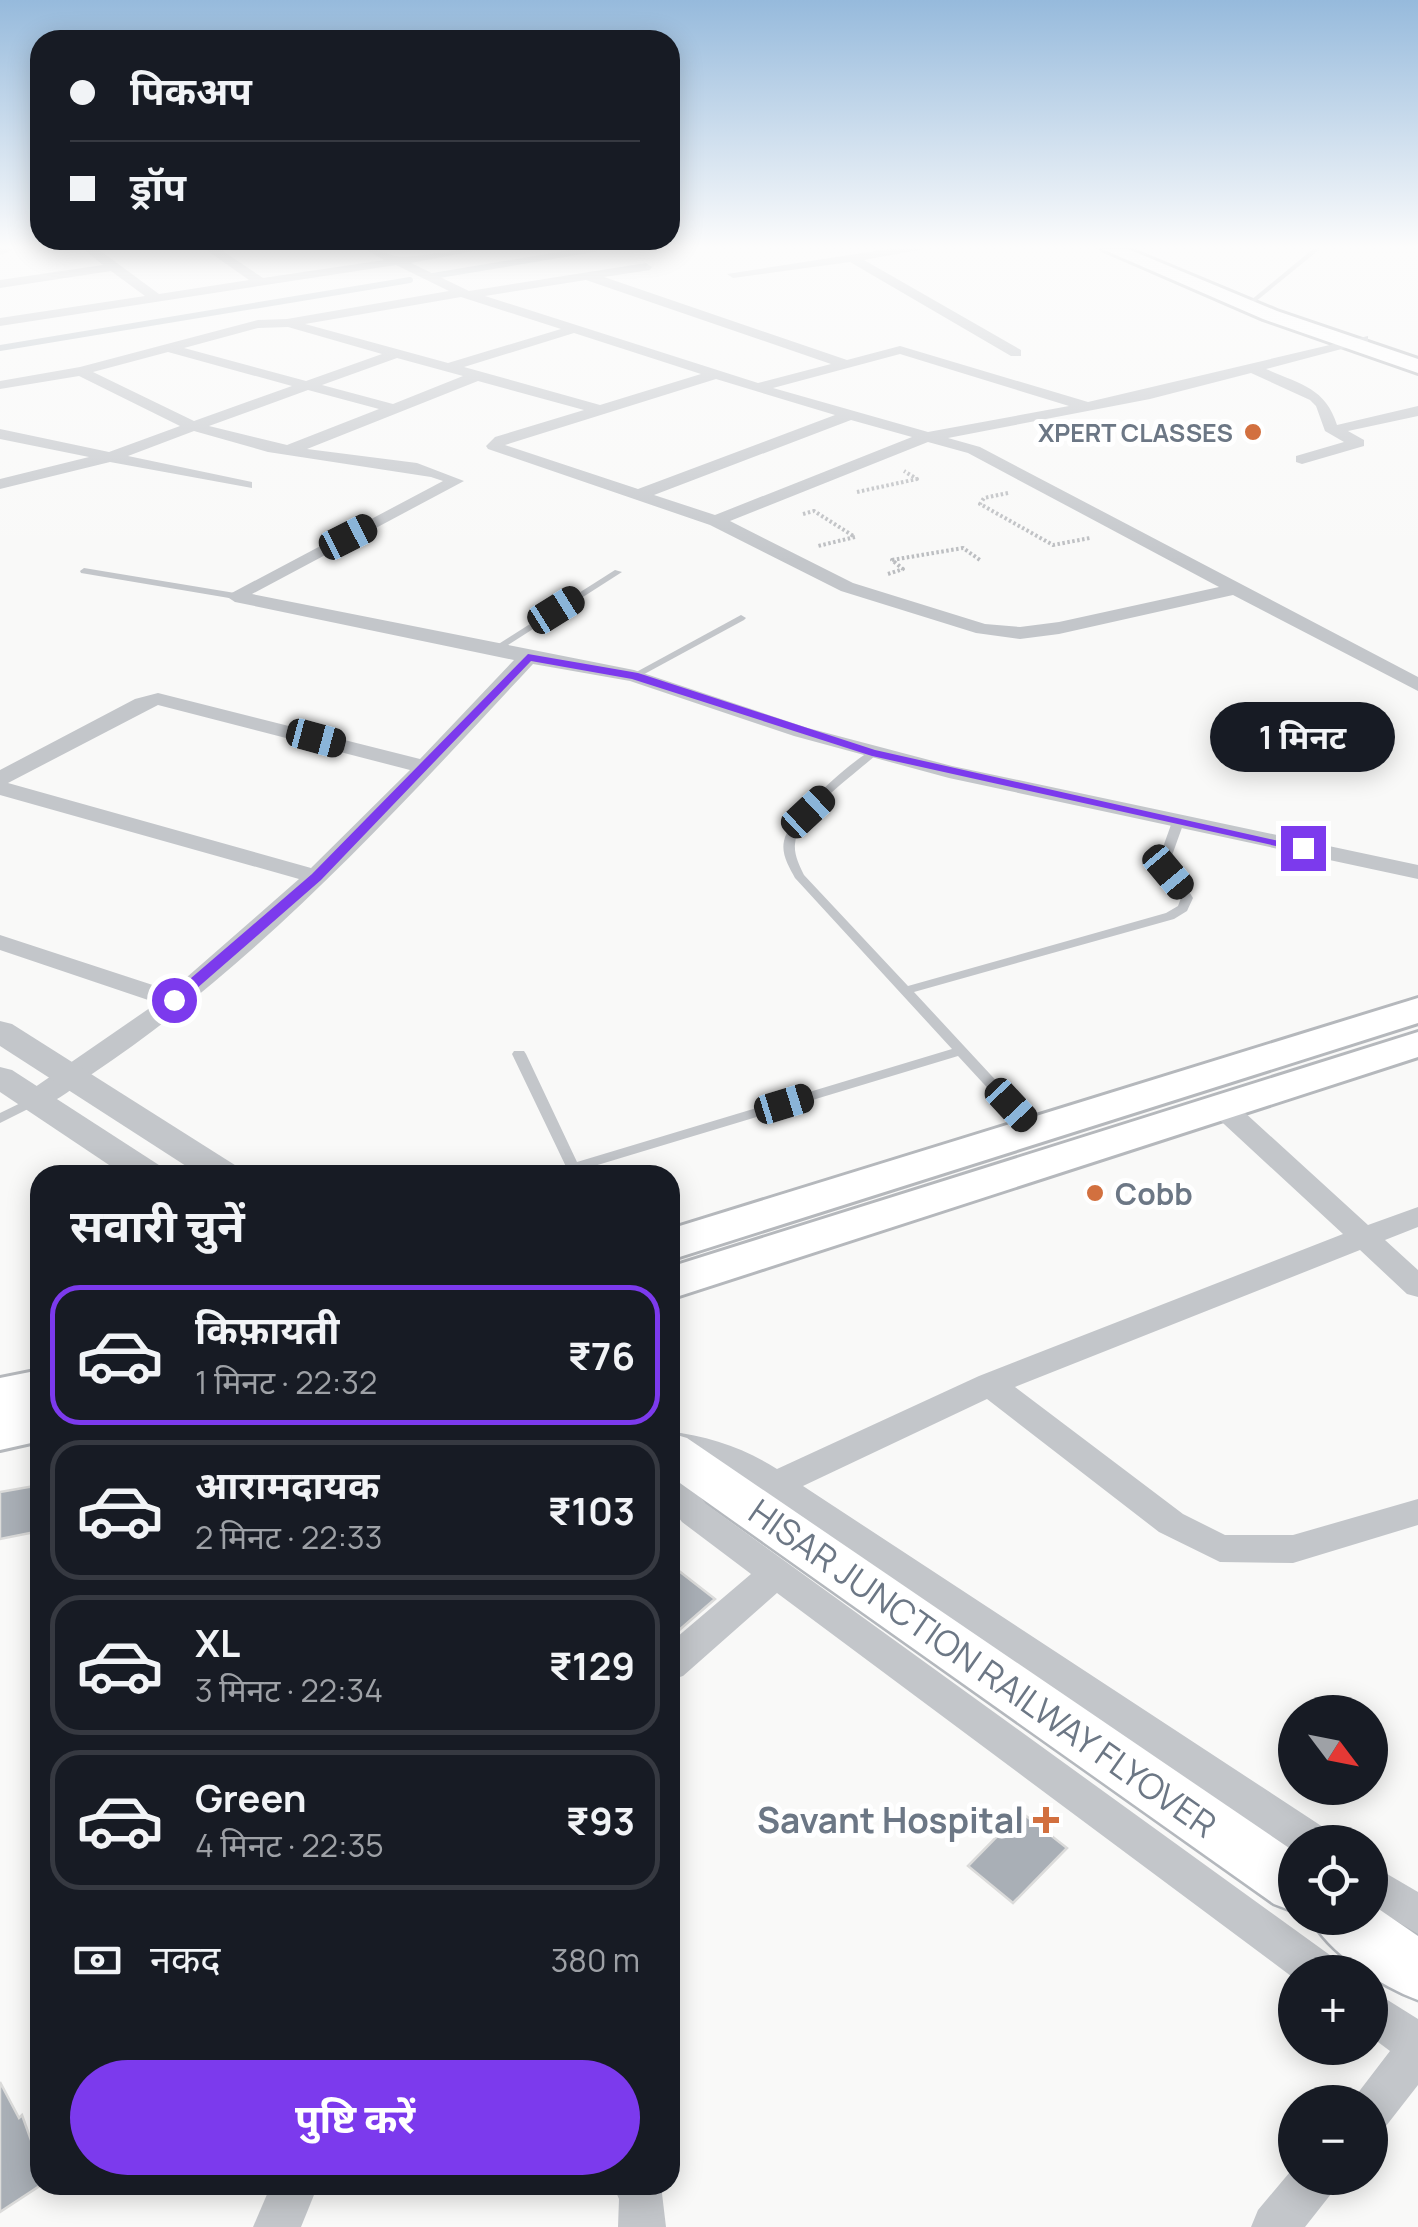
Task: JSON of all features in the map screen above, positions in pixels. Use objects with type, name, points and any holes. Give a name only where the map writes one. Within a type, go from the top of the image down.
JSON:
[{"type":"main road","points":[[1392,353],[1418,362]]},
{"type":"main road","points":[[680,1242],[1418,1010]]},
{"type":"main road","points":[[680,1281],[1418,1044]]},
{"type":"main road","points":[[0,1396],[30,1390]]},
{"type":"main road","points":[[0,1432],[30,1425]]},
{"type":"main road","name":"HISAR JUNCTION RAILWAY FLYOVER","points":[[680,1454],[1278,1873]]},
{"type":"main road","points":[[1366,1935],[1418,1971]]},
{"type":"street","points":[[0,384],[80,371],[152,353]]},
{"type":"street","points":[[189,353],[394,409]]},
{"type":"street","points":[[390,353],[601,410]]},
{"type":"street","points":[[447,368],[496,353]]},
{"type":"street","points":[[650,353],[993,460],[1418,685]]},
{"type":"street","points":[[811,353],[843,364]]},
{"type":"street","points":[[758,387],[891,353]]},
{"type":"street","points":[[914,353],[1087,406]]},
{"type":"street","points":[[716,521],[926,437],[1150,395],[1308,353]]},
{"type":"street","points":[[0,484],[109,457],[394,354]]},
{"type":"street","points":[[1253,368],[1315,398],[1323,404],[1326,420],[1334,430],[1354,440],[1357,446],[1302,459]]},
{"type":"street","points":[[80,371],[134,403],[190,425],[288,450],[376,459],[452,478],[456,483],[235,596]]},
{"type":"street","points":[[716,374],[501,440],[494,446],[716,521],[847,587],[983,629],[1020,632],[1059,628],[1234,589]]},
{"type":"street","points":[[288,450],[477,376]]},
{"type":"street","points":[[1334,430],[1418,411]]},
{"type":"street","points":[[638,494],[850,415]]},
{"type":"street","points":[[0,434],[246,485]]},
{"type":"street","points":[[235,596],[634,676],[872,753],[1418,872]]},
{"type":"street","points":[[35,1100],[174,1000],[316,877],[528,657]]},
{"type":"street","points":[[0,779],[142,703],[158,699],[425,767]]},
{"type":"street","points":[[0,788],[316,877]]},
{"type":"street","points":[[0,942],[174,1000]]},
{"type":"street","points":[[0,1030],[209,1165]]},
{"type":"street","points":[[0,1076],[134,1165]]},
{"type":"street","points":[[1221,1106],[1360,1238],[1418,1287]]},
{"type":"street","points":[[775,1485],[990,1384],[1418,1216]]},
{"type":"street","points":[[990,1384],[1171,1523],[1220,1548],[1293,1550],[1418,1512]]},
{"type":"street","points":[[680,1448],[717,1454],[775,1485],[1286,1825]]},
{"type":"street","points":[[680,1494],[694,1512],[1296,1955]]},
{"type":"street","points":[[680,1656],[777,1572]]},
{"type":"street","points":[[1388,1894],[1418,1914]]},
{"type":"street","points":[[1388,2024],[1418,2048],[1388,2087]]},
{"type":"street","points":[[277,2227],[291,2195]]},
{"type":"street","points":[[642,2195],[642,2227]]},
{"type":"street","points":[[1275,2227],[1301,2195]]},
{"type":"lane","points":[[84,571],[235,596]]},
{"type":"lane","points":[[494,650],[618,572]]},
{"type":"lane","points":[[634,676],[741,618]]},
{"type":"lane","points":[[872,753],[808,812],[790,836],[790,857],[798,876],[1036,1132]]},
{"type":"lane","points":[[905,991],[1170,916],[1182,908],[1186,898],[1164,861],[1178,822]]},
{"type":"lane","points":[[594,1165],[961,1051]]},
{"type":"lane","points":[[519,1054],[572,1165]]},
{"type":"lane","points":[[0,1119],[35,1100]]},
{"type":"path","points":[[817,481],[838,496],[917,479],[893,465]]},
{"type":"path","points":[[1022,490],[984,498],[980,504],[1053,545],[1104,535]]},
{"type":"path","points":[[795,516],[814,511],[855,538],[814,546],[811,558]]},
{"type":"path","points":[[884,575],[903,569],[892,560],[964,548],[980,560]]},
{"type":"building","points":[[30,1487],[30,1533],[0,1539],[0,1492]]},
{"type":"building","points":[[680,1572],[715,1599],[680,1629]]},
{"type":"building","points":[[1021,1812],[1067,1848],[1013,1903],[968,1866]]},
{"type":"building","points":[[0,2082],[19,2118],[22,2115],[30,2137],[30,2192],[0,2212]]},
{"type":"place","name":"XPERT CLASSES","points":[[1253,432]]},
{"type":"place","name":"Cobb","points":[[1095,1193]]},
{"type":"place","name":"Savant Hospital","points":[[1046,1820]]},
{"type":"route","points":[[174,1000],[218,967],[316,877],[528,657],[634,676],[802,732],[949,772],[1303,848]]}]
